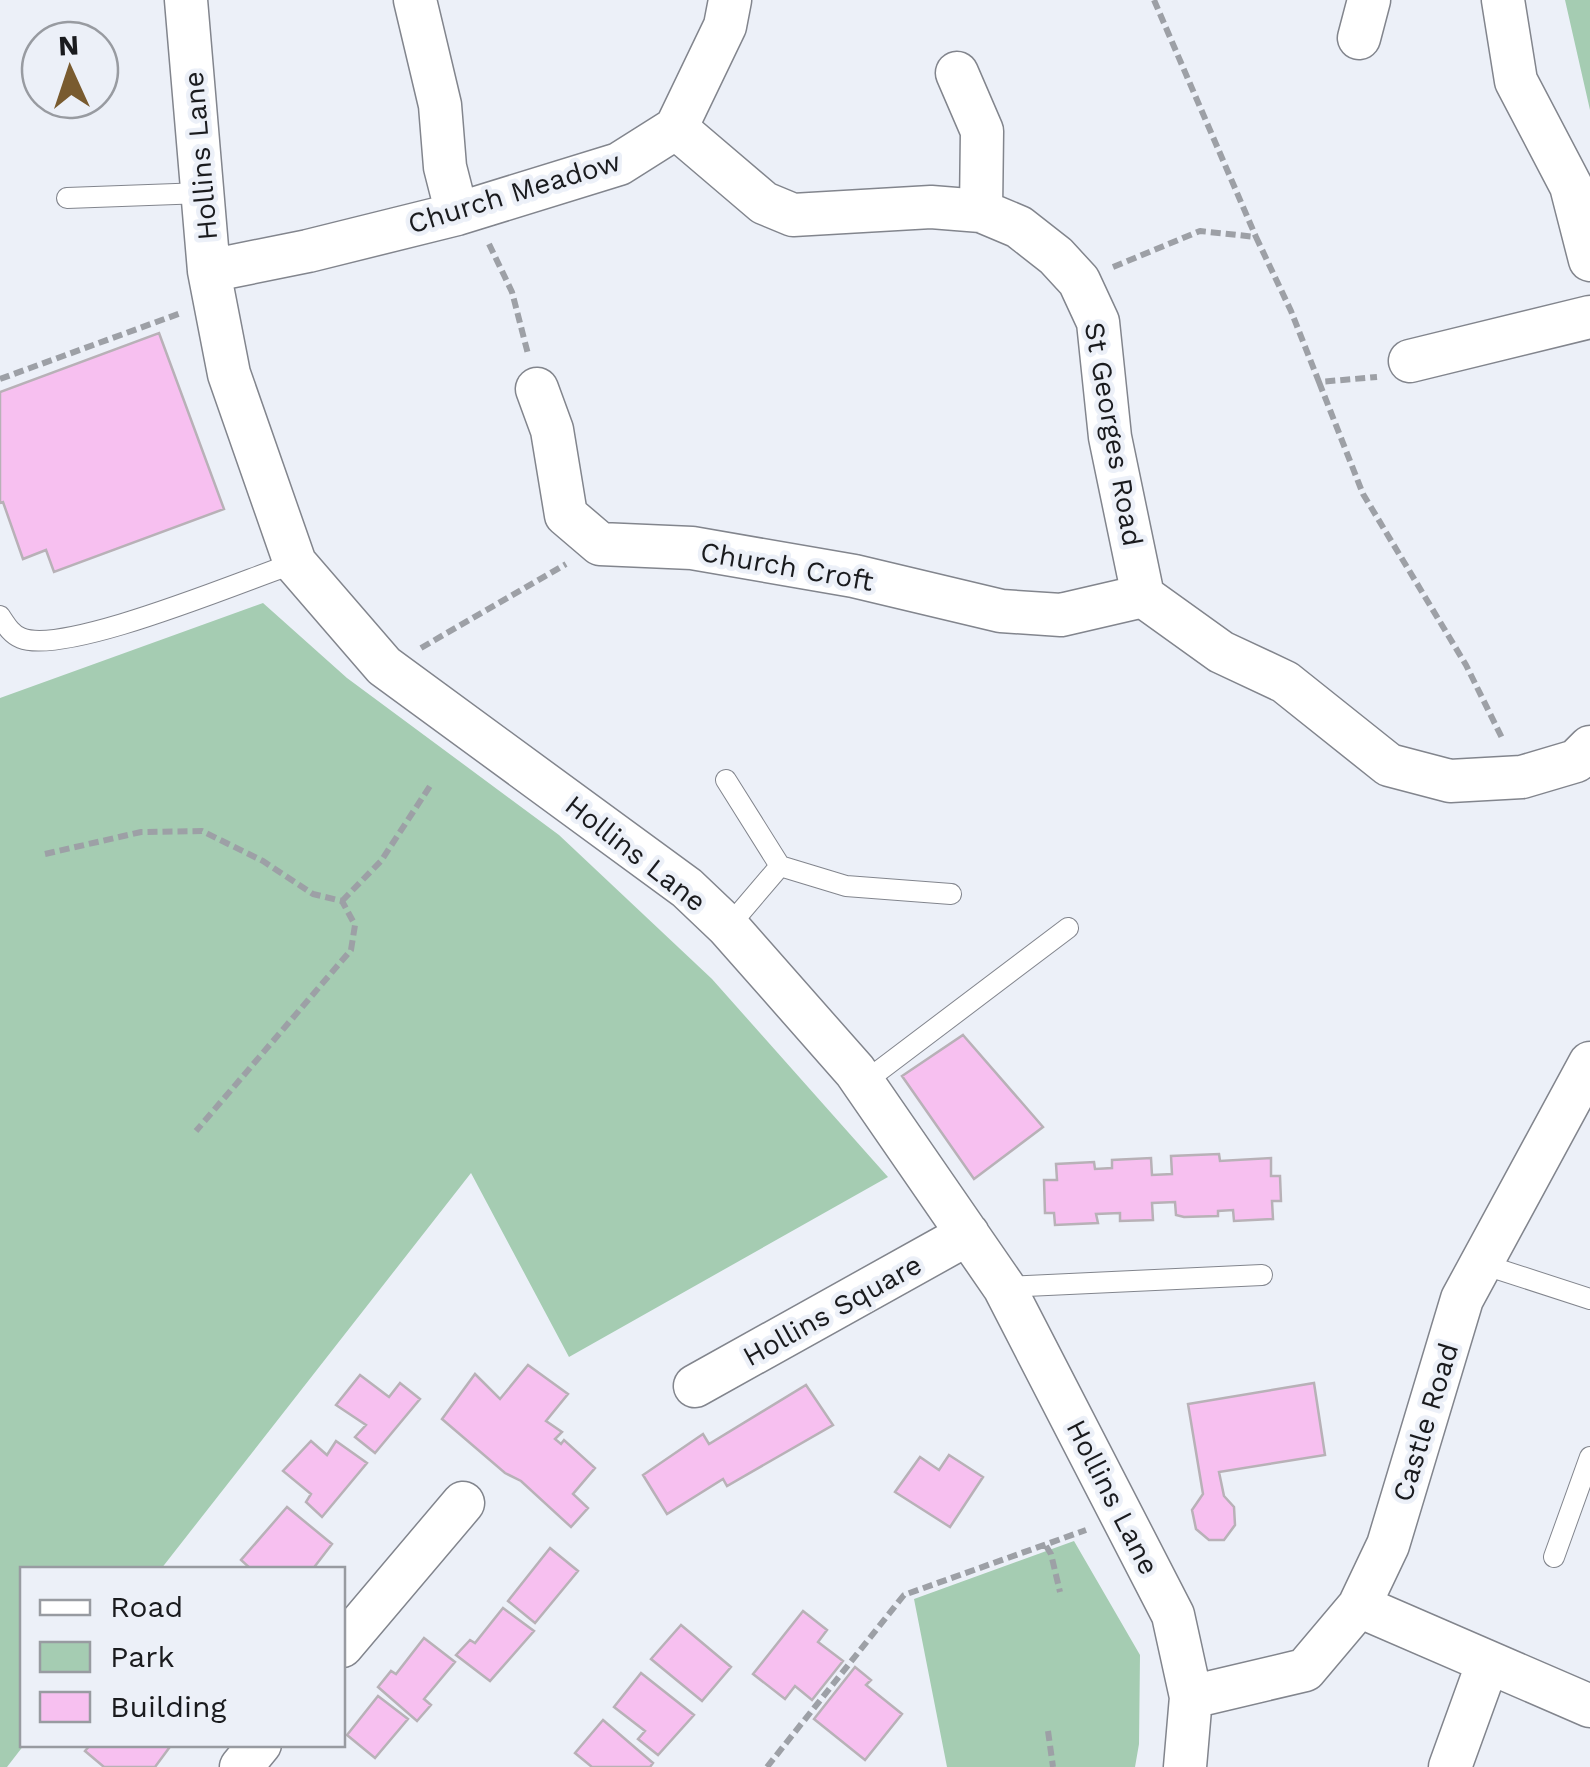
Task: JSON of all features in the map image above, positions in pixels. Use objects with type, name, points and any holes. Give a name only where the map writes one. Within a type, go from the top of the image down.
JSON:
[{"type":"street","name":"Hollins Lane","points":[[186,0],[212,286],[229,374],[295,562],[384,666],[687,888],[728,927],[863,1082],[1004,1288],[1174,1615],[1191,1698],[1184,1767]]},
{"type":"street","points":[[415,0],[440,106],[445,167],[463,212]]},
{"type":"street","points":[[676,128],[725,26],[730,0]]},
{"type":"street","points":[[1503,0],[1516,81],[1572,186],[1590,260]]},
{"type":"street","points":[[957,74],[982,131],[981,211]]},
{"type":"street","name":"Church Meadow","points":[[212,286],[308,251],[463,212],[619,164],[676,128]]},
{"type":"street","name":"St Georges Road","points":[[676,128],[764,202],[793,215],[931,207],[981,211],[1019,227],[1056,256],[1079,281],[1098,322],[1110,438],[1143,596]]},
{"type":"street","points":[[1410,361],[1590,317]]},
{"type":"street","points":[[537,389],[552,430],[566,515],[600,544]]},
{"type":"street","name":"Church Croft","points":[[600,544],[692,548],[854,576],[1001,611],[1062,615],[1143,596]]},
{"type":"street","points":[[1143,596],[1221,652],[1285,682],[1389,765],[1450,780],[1522,777],[1576,760],[1590,747]]},
{"type":"street","name":"Castle Road","points":[[1191,1698],[1305,1670],[1359,1606],[1388,1544],[1462,1299],[1590,1063]]},
{"type":"street","name":"Hollins Square","points":[[696,1386],[968,1234]]},
{"type":"street","points":[[345,1642],[462,1503]]},
{"type":"street","points":[[1359,1606],[1590,1706]]},
{"type":"street","points":[[1450,1767],[1488,1662]]},
{"type":"street","points":[[241,1767],[258,1747]]},
{"type":"lane","points":[[67,198],[203,193]]},
{"type":"lane","points":[[0,616],[9,630],[24,639],[56,640],[118,625],[295,562]]},
{"type":"lane","points":[[726,780],[780,866],[846,886],[951,894]]},
{"type":"lane","points":[[728,927],[780,866]]},
{"type":"lane","points":[[863,1082],[1068,928]]},
{"type":"lane","points":[[1482,1264],[1590,1298]]},
{"type":"lane","points":[[1004,1288],[1262,1274]]},
{"type":"lane","points":[[1554,1556],[1590,1458]]},
{"type":"path","points":[[1154,0],[1291,312],[1363,494],[1466,665],[1522,777]]},
{"type":"path","points":[[463,212],[492,247],[512,292],[537,389]]},
{"type":"path","points":[[1079,281],[1200,231],[1256,237]]},
{"type":"path","points":[[0,379],[212,286]]},
{"type":"path","points":[[1319,382],[1372,380],[1410,361]]},
{"type":"path","points":[[384,666],[600,544]]},
{"type":"path","points":[[342,901],[381,861],[432,783]]},
{"type":"path","points":[[44,854],[141,832],[202,832],[263,861],[313,894],[342,901],[355,925],[351,950],[196,1132]]},
{"type":"path","points":[[766,1767],[904,1595],[1068,1535],[1126,1520]]},
{"type":"path","points":[[1046,1546],[1052,1554],[1060,1592]]},
{"type":"path","points":[[1048,1731],[1052,1767]]},
{"type":"green space","points":[[1565,0],[1590,0],[1590,110]]},
{"type":"green space","points":[[263,603],[347,678],[559,835],[712,979],[888,1177],[569,1357],[471,1173],[163,1567],[20,1567],[22,1747],[7,1767],[0,1767],[0,698]]},
{"type":"green space","points":[[1074,1541],[1140,1655],[1135,1767],[947,1767],[914,1599]]},
{"type":"building","points":[[159,333],[224,509],[54,572],[46,550],[23,559],[3,502],[0,503],[0,392]]},
{"type":"building","points":[[963,1035],[1043,1127],[974,1179],[902,1076]]},
{"type":"building","points":[[1219,1154],[1220,1161],[1271,1158],[1271,1176],[1280,1176],[1281,1201],[1272,1201],[1273,1219],[1234,1221],[1233,1210],[1218,1211],[1218,1216],[1184,1217],[1176,1215],[1175,1202],[1152,1203],[1153,1220],[1120,1221],[1120,1213],[1096,1214],[1098,1223],[1055,1225],[1054,1213],[1045,1213],[1044,1180],[1057,1180],[1056,1164],[1094,1162],[1095,1169],[1112,1168],[1112,1160],[1151,1158],[1152,1175],[1172,1174],[1171,1156]]},
{"type":"building","points":[[528,1365],[568,1394],[546,1421],[562,1432],[555,1439],[561,1444],[564,1440],[595,1468],[573,1494],[588,1508],[571,1527],[521,1481],[505,1473],[442,1419],[475,1374],[500,1399]]},
{"type":"building","points":[[360,1375],[389,1397],[400,1383],[420,1399],[375,1453],[355,1437],[366,1425],[336,1405]]},
{"type":"building","points":[[1314,1383],[1325,1455],[1219,1472],[1224,1496],[1234,1507],[1235,1525],[1224,1540],[1209,1540],[1196,1529],[1192,1510],[1203,1494],[1188,1404]]},
{"type":"building","points":[[806,1385],[833,1425],[727,1486],[723,1479],[667,1514],[643,1475],[703,1434],[709,1444]]},
{"type":"building","points":[[311,1441],[327,1455],[336,1441],[367,1463],[322,1517],[306,1502],[311,1494],[283,1471]]},
{"type":"building","points":[[949,1455],[983,1477],[950,1527],[895,1492],[920,1457],[939,1470]]},
{"type":"building","points":[[287,1507],[332,1544],[314,1567],[249,1567],[241,1560]]},
{"type":"building","points":[[550,1548],[578,1571],[535,1623],[508,1601]]},
{"type":"building","points":[[503,1608],[534,1631],[490,1681],[456,1655],[470,1640],[475,1643]]},
{"type":"building","points":[[803,1611],[827,1630],[818,1642],[843,1661],[812,1700],[795,1686],[785,1699],[753,1674]]},
{"type":"building","points":[[681,1625],[731,1667],[702,1701],[651,1659]]},
{"type":"building","points":[[424,1638],[455,1662],[424,1699],[431,1705],[417,1721],[378,1687],[391,1671],[396,1674]]},
{"type":"building","points":[[855,1667],[871,1680],[866,1685],[902,1714],[865,1760],[814,1719]]},
{"type":"building","points":[[641,1673],[694,1715],[658,1755],[638,1739],[645,1731],[614,1707]]},
{"type":"building","points":[[378,1696],[408,1719],[375,1758],[347,1735]]},
{"type":"building","points":[[603,1720],[653,1763],[650,1767],[592,1767],[575,1753]]},
{"type":"building","points":[[88,1747],[170,1747],[155,1767],[104,1767],[85,1751]]}]
